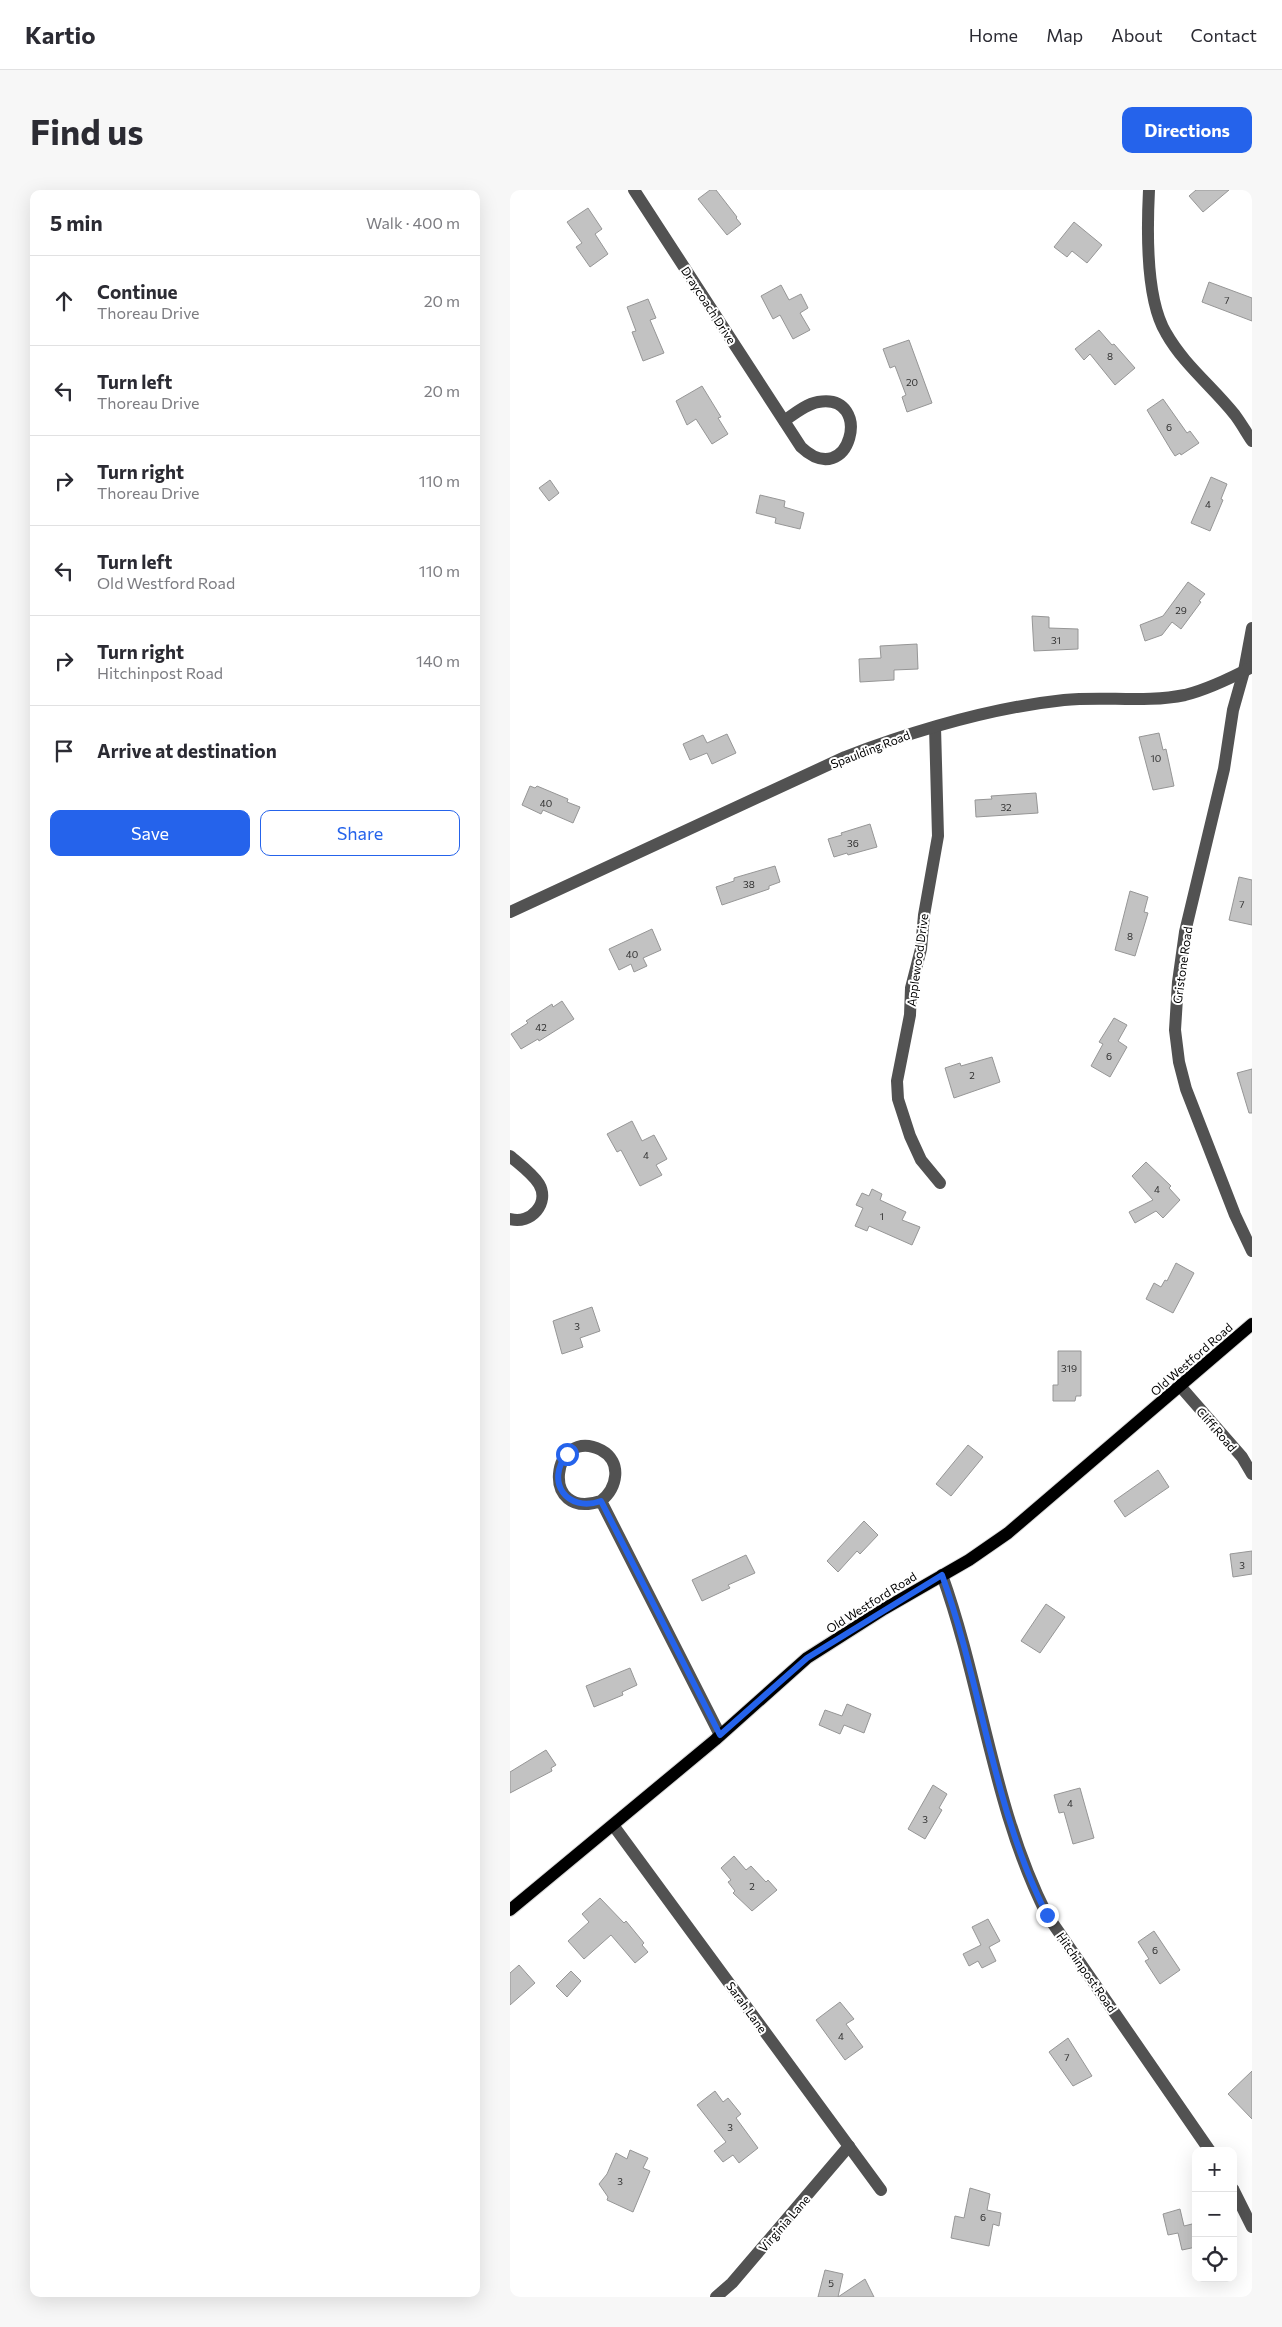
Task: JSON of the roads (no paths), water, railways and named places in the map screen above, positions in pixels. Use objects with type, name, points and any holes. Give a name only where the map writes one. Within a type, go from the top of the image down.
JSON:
[{"type":"main road","name":"Old Westford Road","points":[[510,1910],[614,1825],[807,1658],[969,1560],[1008,1534],[1127,1434],[1252,1324]]},
{"type":"street","name":"Draycoach Drive","points":[[634,190],[784,421],[801,447],[816,458],[835,456],[849,443],[852,434],[852,425],[843,408],[826,402],[808,406],[784,421]]},
{"type":"street","points":[[1149,190],[1147,233],[1151,279],[1165,332],[1180,354],[1235,415],[1252,441]]},
{"type":"street","name":"Gristone Road","points":[[1252,628],[1248,669],[1233,710],[1224,769],[1186,932],[1178,982],[1176,1030],[1178,1062],[1186,1089],[1235,1215],[1252,1251]]},
{"type":"street","name":"Spaulding Road","points":[[511,908],[845,757],[935,727],[979,714],[1066,700],[1185,695],[1217,684],[1248,669]]},
{"type":"street","name":"Applewood Drive","points":[[935,727],[938,836],[925,907],[921,949],[911,988],[910,1015],[897,1081],[898,1099],[910,1136],[921,1160],[940,1183]]},
{"type":"street","points":[[510,1156],[538,1182],[542,1197],[541,1205],[530,1217],[523,1220],[510,1219]]},
{"type":"street","name":"Cliff Road","points":[[1180,1386],[1242,1457],[1252,1474]]},
{"type":"street","points":[[594,1447],[610,1459],[615,1468],[614,1487],[601,1501],[582,1504],[573,1502],[560,1488],[558,1470],[561,1461],[575,1449],[594,1447]]},
{"type":"street","points":[[601,1501],[720,1735]]},
{"type":"street","name":"Hitchinpost Road","points":[[942,1575],[955,1612],[1013,1830],[1031,1882],[1047,1915],[1207,2147]]},
{"type":"street","name":"Sarah Lane","points":[[614,1825],[881,2190]]},
{"type":"street","name":"Virginia Lane","points":[[716,2297],[732,2283],[849,2146]]},
{"type":"street","points":[[1234,2192],[1252,2227]]}]
